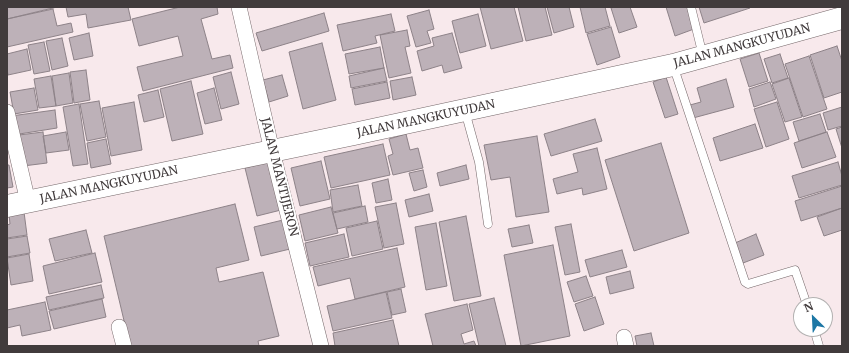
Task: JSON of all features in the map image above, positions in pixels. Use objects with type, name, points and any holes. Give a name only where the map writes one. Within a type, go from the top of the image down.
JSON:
[{"type":"main road","name":"JALAN MANGKUYUDAN","points":[[17,204],[673,65],[842,18]]},
{"type":"street","name":"JALAN MANTIJERON","points":[[239,7],[272,151],[321,346]]},
{"type":"street","points":[[7,112],[17,204]]},
{"type":"street","points":[[120,327],[124,346]]},
{"type":"lane","points":[[691,7],[704,56]]},
{"type":"lane","points":[[673,65],[745,282],[748,284],[796,270],[804,297]]},
{"type":"lane","points":[[465,110],[479,162],[488,224]]},
{"type":"building","points":[[7,7],[57,7],[7,19]]},
{"type":"building","points":[[66,7],[128,7],[131,20],[88,28],[86,14],[68,17]]},
{"type":"building","points":[[180,7],[217,7],[218,14],[201,19],[212,59],[230,55],[233,68],[143,91],[137,67],[183,56],[178,36],[139,46],[132,19]]},
{"type":"building","points":[[480,7],[514,7],[523,41],[491,49]]},
{"type":"building","points":[[518,7],[545,7],[552,35],[526,41]]},
{"type":"building","points":[[547,7],[569,7],[574,27],[554,33]]},
{"type":"building","points":[[580,7],[605,7],[610,26],[586,33]]},
{"type":"building","points":[[630,7],[637,27],[619,33],[611,8]]},
{"type":"building","points":[[666,7],[687,7],[694,29],[675,36]]},
{"type":"building","points":[[699,7],[750,7],[750,8],[704,23]]},
{"type":"building","points":[[53,9],[57,26],[71,23],[73,32],[7,47],[7,19]]},
{"type":"building","points":[[429,10],[434,29],[427,31],[431,43],[416,47],[407,16]]},
{"type":"building","points":[[324,13],[329,31],[262,51],[256,33]]},
{"type":"building","points":[[391,14],[395,31],[375,36],[377,43],[343,51],[337,25]]},
{"type":"building","points":[[478,14],[486,46],[460,53],[452,21]]},
{"type":"building","points":[[611,27],[620,57],[597,65],[587,34]]},
{"type":"building","points":[[407,30],[410,46],[405,47],[411,73],[389,78],[380,35]]},
{"type":"building","points":[[89,33],[93,56],[74,60],[69,38]]},
{"type":"building","points":[[452,33],[462,68],[444,73],[442,65],[422,71],[417,51],[434,46],[432,38]]},
{"type":"building","points":[[62,38],[68,66],[52,70],[46,41]]},
{"type":"building","points":[[44,42],[50,71],[34,74],[28,45]]},
{"type":"building","points":[[322,43],[336,100],[303,109],[289,52]]},
{"type":"building","points":[[837,46],[842,61],[842,92],[824,98],[810,55]]},
{"type":"building","points":[[380,47],[384,68],[349,74],[345,54]]},
{"type":"building","points":[[27,49],[31,70],[8,75],[7,54]]},
{"type":"building","points":[[759,53],[768,81],[749,87],[740,59]]},
{"type":"building","points":[[780,54],[788,78],[772,83],[764,59]]},
{"type":"building","points":[[809,56],[827,109],[803,117],[785,64]]},
{"type":"building","points":[[384,68],[387,81],[351,88],[349,76]]},
{"type":"building","points":[[86,70],[90,100],[74,103],[70,72]]},
{"type":"building","points":[[231,72],[239,104],[221,109],[213,77]]},
{"type":"building","points":[[69,73],[73,103],[56,106],[52,76]]},
{"type":"building","points":[[282,75],[288,96],[269,102],[263,80]]},
{"type":"building","points":[[51,76],[56,106],[39,108],[34,79]]},
{"type":"building","points":[[412,77],[416,95],[393,100],[390,81]]},
{"type":"building","points":[[666,77],[678,114],[665,118],[653,82]]},
{"type":"building","points":[[789,78],[802,117],[785,122],[772,84]]},
{"type":"building","points":[[726,79],[734,107],[693,118],[690,105],[701,102],[697,88]]},
{"type":"building","points":[[191,81],[203,134],[172,141],[160,89]]},
{"type":"building","points":[[387,82],[390,98],[355,105],[352,89]]},
{"type":"building","points":[[770,82],[776,99],[754,107],[749,89]]},
{"type":"building","points":[[34,88],[38,110],[14,114],[10,92]]},
{"type":"building","points":[[214,88],[222,120],[205,124],[197,93]]},
{"type":"building","points":[[158,90],[164,117],[144,122],[138,95]]},
{"type":"building","points":[[99,101],[106,137],[87,141],[80,104]]},
{"type":"building","points":[[134,102],[142,150],[111,156],[102,108]]},
{"type":"building","points":[[777,102],[789,139],[766,147],[754,109]]},
{"type":"building","points":[[79,104],[88,164],[73,166],[63,107]]},
{"type":"building","points":[[842,107],[842,126],[828,130],[823,113]]},
{"type":"building","points":[[55,110],[57,128],[13,135],[11,116]]},
{"type":"building","points":[[820,114],[826,132],[799,141],[793,122]]},
{"type":"building","points":[[595,119],[602,141],[551,156],[544,134]]},
{"type":"building","points":[[755,124],[763,148],[720,161],[713,138]]},
{"type":"building","points":[[842,127],[842,148],[836,129]]},
{"type":"building","points":[[43,132],[47,163],[23,166],[19,135]]},
{"type":"building","points":[[66,132],[69,150],[46,153],[43,136]]},
{"type":"building","points":[[827,132],[836,157],[802,168],[794,143]]},
{"type":"building","points":[[406,134],[410,150],[418,148],[423,168],[393,175],[388,156],[393,154],[389,139]]},
{"type":"building","points":[[537,136],[549,212],[516,217],[510,177],[491,180],[484,145]]},
{"type":"building","points":[[106,139],[111,164],[91,168],[87,143]]},
{"type":"building","points":[[661,143],[689,233],[634,251],[605,160]]},
{"type":"building","points":[[383,144],[390,175],[331,188],[324,157]]},
{"type":"building","points":[[597,148],[607,189],[583,195],[582,188],[557,194],[553,179],[578,172],[573,154]]},
{"type":"building","points":[[321,161],[330,199],[300,206],[291,168]]},
{"type":"building","points":[[268,162],[281,210],[257,216],[245,168]]},
{"type":"building","points":[[838,162],[842,176],[842,185],[799,198],[792,176]]},
{"type":"building","points":[[7,165],[9,165],[13,187],[7,188]]},
{"type":"building","points":[[466,165],[469,179],[440,186],[437,173]]},
{"type":"building","points":[[423,170],[427,187],[414,191],[409,173]]},
{"type":"building","points":[[388,179],[392,200],[376,203],[372,183]]},
{"type":"building","points":[[358,185],[362,206],[333,212],[330,190]]},
{"type":"building","points":[[842,186],[842,208],[801,221],[795,201]]},
{"type":"building","points":[[429,194],[433,211],[409,217],[405,200]]},
{"type":"building","points":[[396,203],[404,244],[384,248],[375,207]]},
{"type":"building","points":[[235,204],[249,260],[216,268],[219,282],[263,272],[279,336],[258,341],[259,346],[130,346],[104,236]]},
{"type":"building","points":[[365,206],[368,222],[337,229],[333,213]]},
{"type":"building","points":[[331,207],[338,233],[305,241],[299,215]]},
{"type":"building","points":[[842,208],[842,230],[824,236],[817,217]]},
{"type":"building","points":[[24,212],[27,235],[7,238],[7,225],[10,224],[9,214]]},
{"type":"building","points":[[466,216],[481,296],[454,301],[439,222]]},
{"type":"building","points":[[283,220],[290,249],[261,256],[254,227]]},
{"type":"building","points":[[377,221],[383,249],[352,256],[346,228]]},
{"type":"building","points":[[436,223],[447,286],[426,290],[415,227]]},
{"type":"building","points":[[571,224],[580,272],[565,275],[555,227]]},
{"type":"building","points":[[529,225],[533,243],[512,247],[508,229]]},
{"type":"building","points":[[86,230],[92,253],[55,261],[49,239]]},
{"type":"building","points":[[344,234],[349,257],[310,266],[305,243]]},
{"type":"building","points":[[756,234],[764,255],[743,263],[735,243]]},
{"type":"building","points":[[27,236],[30,253],[7,257],[7,239]]},
{"type":"building","points":[[553,245],[570,336],[521,346],[504,255]]},
{"type":"building","points":[[397,248],[405,287],[355,299],[350,278],[318,286],[313,267]]},
{"type":"building","points":[[622,250],[627,267],[590,277],[585,260]]},
{"type":"building","points":[[95,253],[102,282],[49,294],[43,266]]},
{"type":"building","points":[[29,254],[33,281],[11,285],[7,258]]},
{"type":"building","points":[[630,271],[634,288],[610,294],[606,277]]},
{"type":"building","points":[[586,276],[593,296],[574,302],[567,282]]},
{"type":"building","points":[[101,285],[104,298],[49,310],[46,297]]},
{"type":"building","points":[[401,289],[406,312],[392,315],[387,292]]},
{"type":"building","points":[[386,292],[392,318],[333,331],[327,306]]},
{"type":"building","points":[[595,297],[604,324],[584,331],[575,304]]},
{"type":"building","points":[[494,298],[506,346],[479,346],[469,304]]},
{"type":"building","points":[[102,299],[106,317],[54,329],[49,311]]},
{"type":"building","points":[[45,302],[51,330],[22,336],[20,325],[7,328],[7,310]]},
{"type":"building","points":[[467,304],[473,330],[461,334],[464,344],[474,341],[476,346],[433,346],[425,314]]},
{"type":"building","points":[[393,320],[399,346],[335,346],[333,333]]},
{"type":"building","points":[[651,333],[654,346],[637,346],[635,336]]}]
